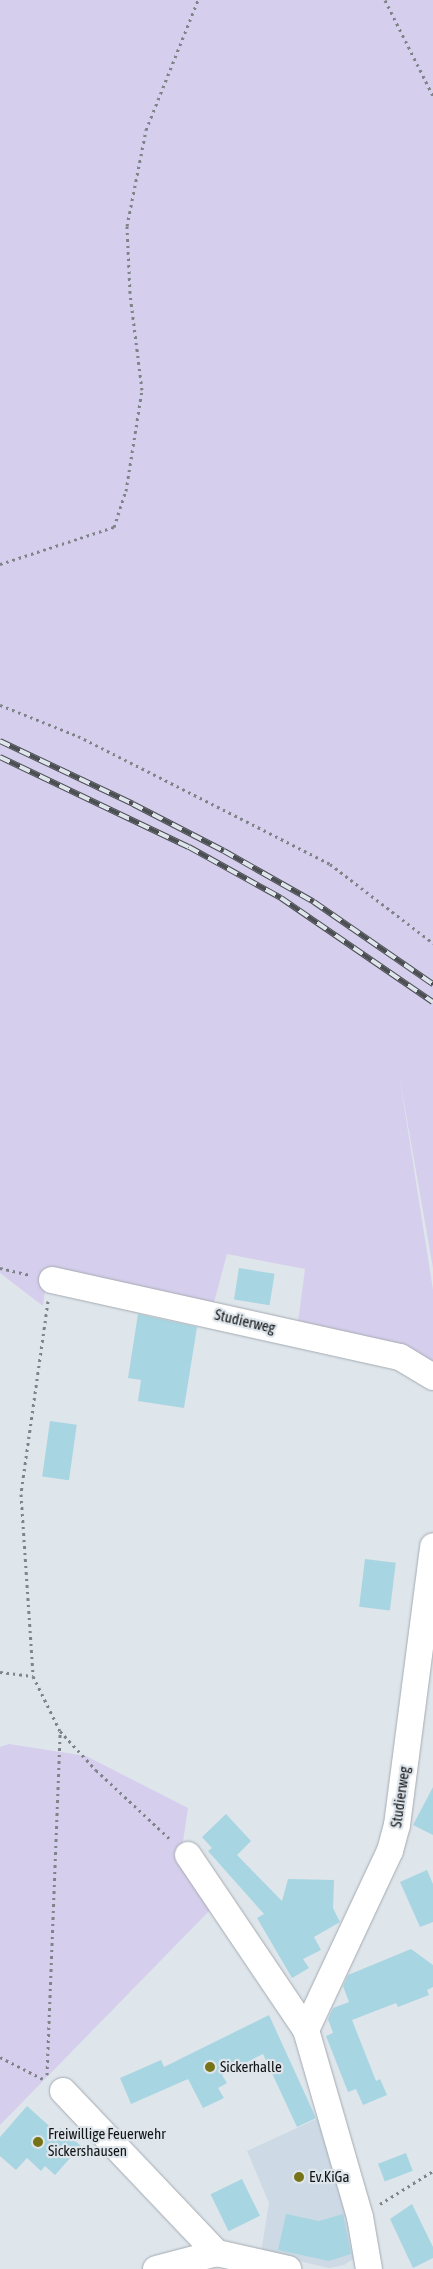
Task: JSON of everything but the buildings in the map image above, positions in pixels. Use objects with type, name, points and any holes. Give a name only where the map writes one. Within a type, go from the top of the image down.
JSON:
[{"type":"street","name":"Studierweg","points":[[52,1280],[400,1358],[433,1377]]},
{"type":"street","name":"Studierweg","points":[[306,2030],[390,1851],[397,1825],[433,1546]]},
{"type":"street","points":[[188,1855],[306,2030],[360,2216],[369,2269]]},
{"type":"street","points":[[63,2091],[217,2253]]},
{"type":"street","points":[[156,2269],[217,2253],[288,2269]]},
{"type":"path","points":[[0,564],[114,527],[126,491],[142,390],[130,293],[127,226],[146,130],[198,0]]},
{"type":"path","points":[[385,0],[433,96]]},
{"type":"path","points":[[0,704],[78,736],[330,864],[433,943]]},
{"type":"path","points":[[0,1268],[52,1280],[21,1494],[33,1676],[60,1731],[96,1770],[188,1855]]},
{"type":"path","points":[[0,1672],[33,1676]]},
{"type":"path","points":[[0,2056],[46,2082],[60,1731]]},
{"type":"path","points":[[360,2216],[433,2171]]},
{"type":"shaded area","points":[[0,0],[433,0],[433,1268],[399,1074],[433,1290],[433,1377],[296,1337],[305,1269],[227,1254],[212,1310],[47,1276],[43,1306],[0,1273]]},
{"type":"shaded area","points":[[9,1744],[86,1756],[188,1808],[182,1848],[215,1905],[0,2125],[0,1747]]},
{"type":"shaded area","name":"Ev.KiGa","points":[[323,2116],[358,2256],[344,2265],[329,2268],[261,2252],[269,2203],[247,2151]]},
{"type":"railway","points":[[0,741],[133,804],[224,851],[314,902],[433,984]]},
{"type":"railway","points":[[0,757],[189,847],[281,898],[433,1002]]},
{"type":"place","name":"Sickerhalle","points":[[210,2067]]},
{"type":"place","name":"Freiwillige Feuerwehr Sickershausen","points":[[38,2142]]},
{"type":"place","name":"Ev.KiGa","points":[[299,2177]]}]
